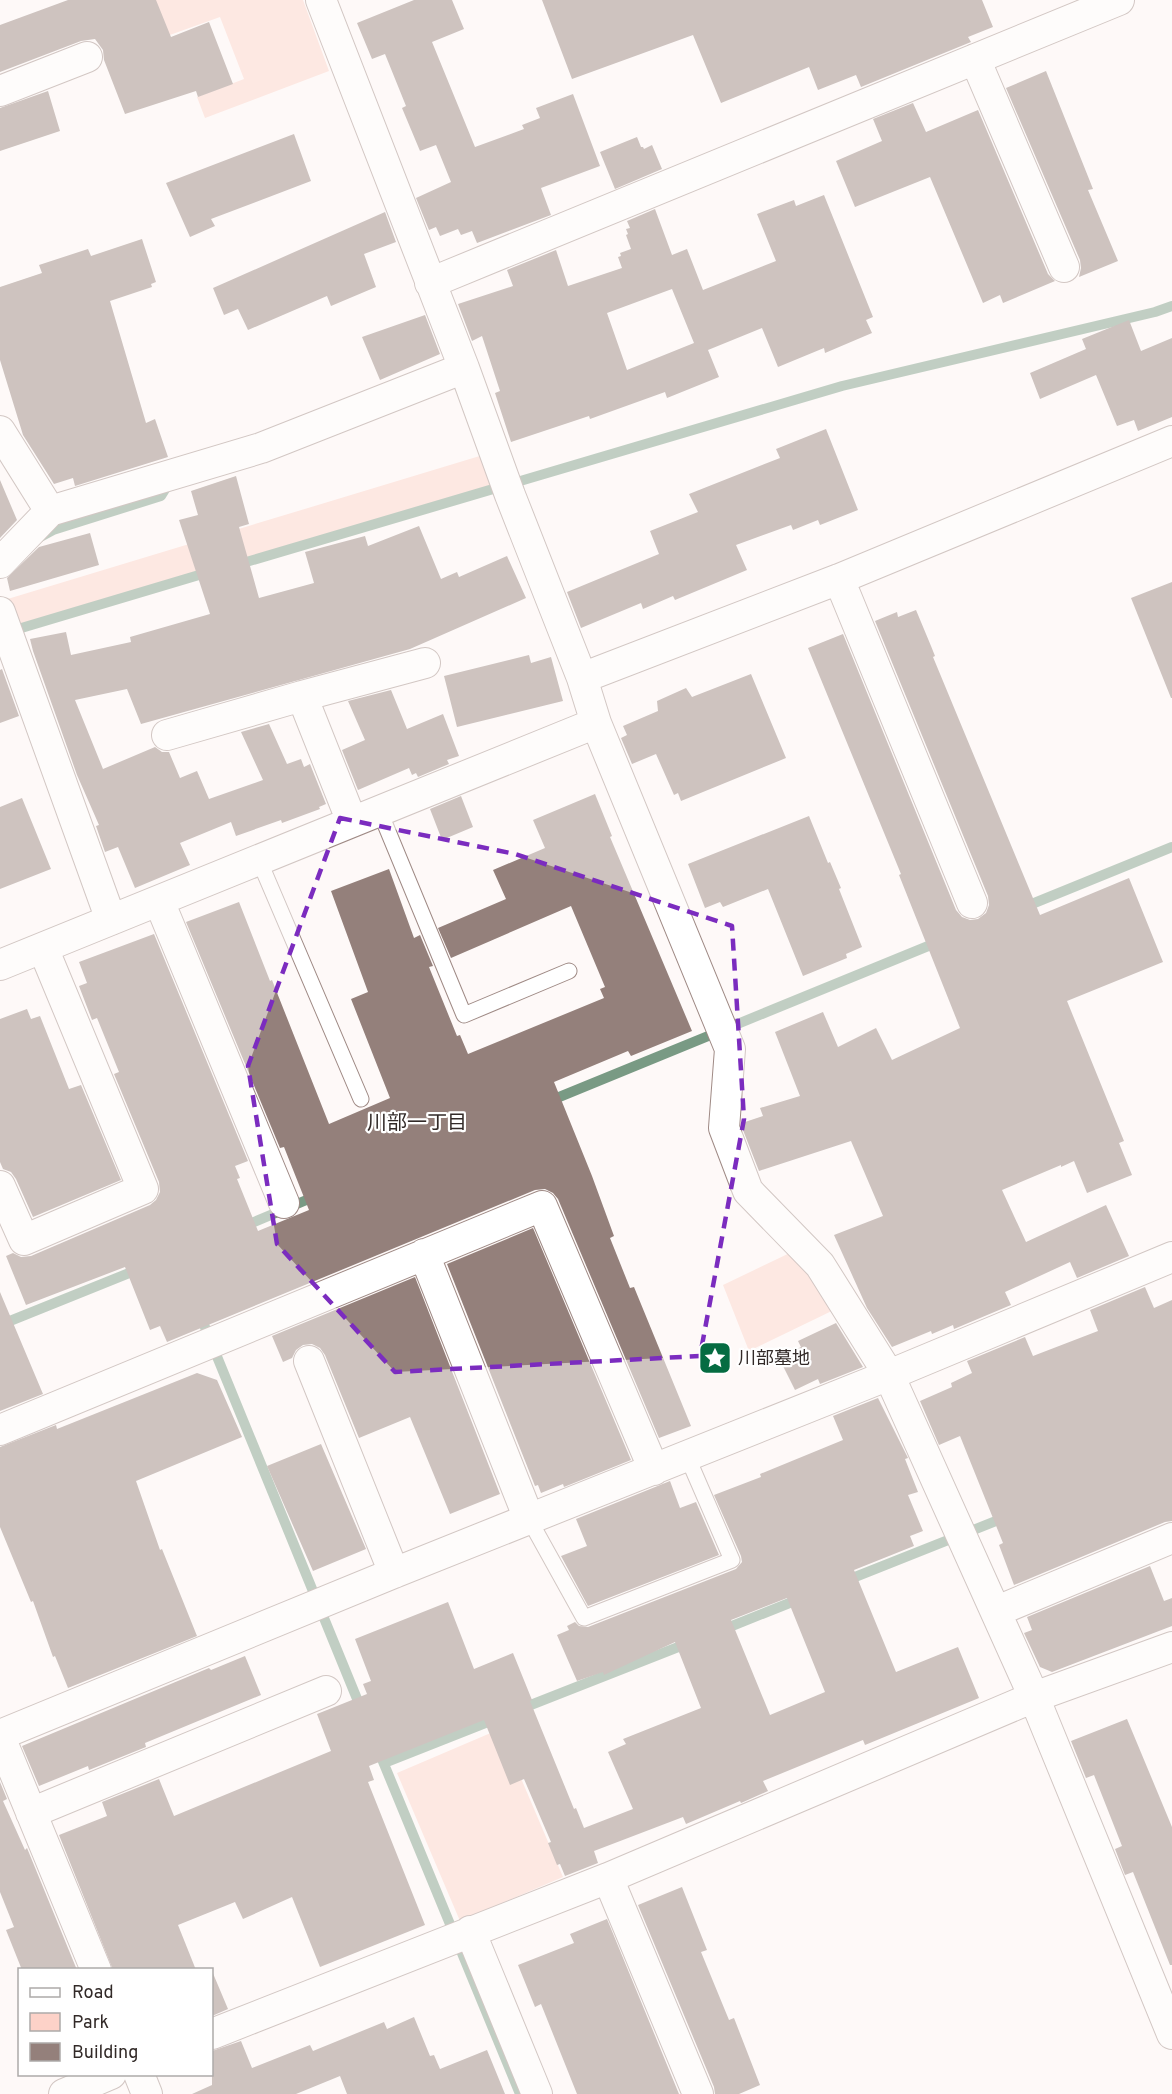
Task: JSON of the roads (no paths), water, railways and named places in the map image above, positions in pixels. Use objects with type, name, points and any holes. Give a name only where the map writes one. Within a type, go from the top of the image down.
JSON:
[{"type":"street","points":[[321,0],[582,678],[596,723],[730,1049],[724,1128],[748,1191],[820,1265],[889,1375],[1034,1697],[1172,2034]]},
{"type":"street","points":[[430,283],[1119,0]]},
{"type":"street","points":[[0,91],[87,57]]},
{"type":"street","points":[[975,59],[1064,267]]},
{"type":"street","points":[[0,562],[50,511],[261,448],[464,368]]},
{"type":"street","points":[[0,431],[50,511]]},
{"type":"street","points":[[582,678],[840,579],[1172,441]]},
{"type":"street","points":[[840,579],[972,903]]},
{"type":"street","points":[[0,612],[8,656],[111,920]]},
{"type":"street","points":[[167,735],[425,663]]},
{"type":"street","points":[[302,696],[351,822]]},
{"type":"street","points":[[0,965],[596,723]]},
{"type":"street","points":[[159,901],[284,1203]]},
{"type":"street","points":[[0,1186],[24,1240],[143,1189],[43,948]]},
{"type":"street","points":[[0,1430],[542,1206],[654,1470]]},
{"type":"street","points":[[424,1254],[529,1519]]},
{"type":"street","points":[[95,1968],[0,1736],[394,1573],[889,1375],[1172,1257]]},
{"type":"street","points":[[309,1361],[394,1573]]},
{"type":"street","points":[[997,1611],[1172,1539]]},
{"type":"street","points":[[213,2034],[608,1878],[1034,1697],[1172,1647]]},
{"type":"street","points":[[31,1813],[326,1690]]},
{"type":"street","points":[[608,1878],[698,2094]]},
{"type":"street","points":[[470,1931],[537,2094]]},
{"type":"street","points":[[64,2094],[106,2076]]},
{"type":"street","points":[[140,2076],[147,2094]]},
{"type":"lane","points":[[380,812],[464,1015],[569,971]]},
{"type":"lane","points":[[259,860],[361,1099]]},
{"type":"lane","points":[[529,1519],[584,1618],[732,1560],[687,1456]]},
{"type":"waterway","points":[[236,565],[842,386],[1155,312],[1172,306]]},
{"type":"waterway","points":[[40,537],[53,530],[161,496],[169,483]]},
{"type":"waterway","points":[[8,632],[209,572]]},
{"type":"waterway","points":[[1022,908],[1172,847]]},
{"type":"waterway","points":[[547,1102],[938,942]]},
{"type":"waterway","points":[[242,1227],[316,1196]]},
{"type":"waterway","points":[[0,1325],[139,1269]]},
{"type":"waterway","points":[[200,1315],[362,1711]]},
{"type":"waterway","points":[[845,1581],[1006,1517]]},
{"type":"waterway","points":[[722,1630],[802,1598]]},
{"type":"waterway","points":[[518,1710],[691,1642]]},
{"type":"waterway","points":[[384,1763],[498,1718]]},
{"type":"waterway","points":[[377,1747],[520,2094]]},
{"type":"place","name":"川部墓地","points":[[715,1358]]},
{"type":"district","name":"川部一丁目","points":[[417,1122]]}]
